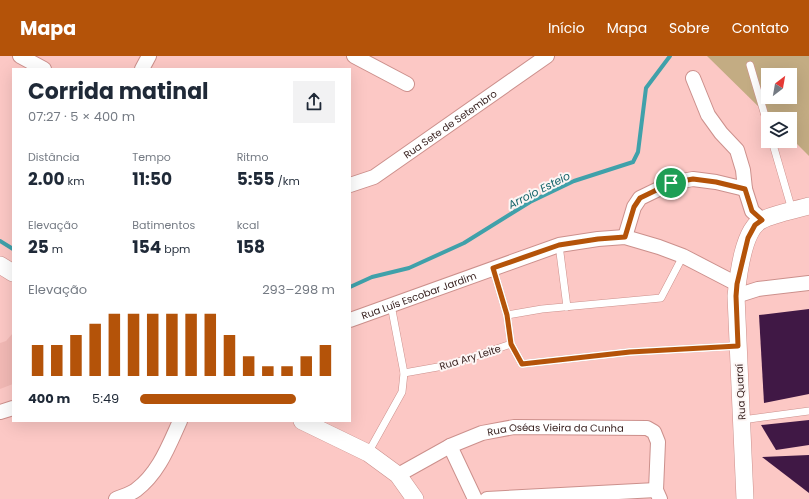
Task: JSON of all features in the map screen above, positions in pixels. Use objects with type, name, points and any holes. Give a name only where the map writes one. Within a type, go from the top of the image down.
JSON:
[{"type":"street","points":[[20,56],[42,68]]},
{"type":"street","points":[[143,68],[149,56]]},
{"type":"street","points":[[354,56],[407,84]]},
{"type":"street","name":"Rua Sete de Setembro","points":[[351,185],[374,177],[547,56]]},
{"type":"street","points":[[693,78],[708,115],[721,133],[737,150],[743,170],[745,189],[752,211],[762,220],[809,206]]},
{"type":"street","points":[[625,237],[634,207],[640,198],[671,183],[693,179],[716,182],[745,189]]},
{"type":"street","name":"Rua Quaraí","points":[[745,499],[737,290],[748,238],[755,225],[762,220]]},
{"type":"street","name":"Rua Luís Escobar Jardim","points":[[351,320],[559,245],[598,239],[625,237],[659,247],[683,256],[737,290]]},
{"type":"street","points":[[0,265],[12,272]]},
{"type":"street","points":[[737,290],[809,283]]},
{"type":"street","points":[[0,412],[12,408]]},
{"type":"street","points":[[116,499],[136,491],[150,478],[162,458],[180,422]]},
{"type":"street","points":[[304,422],[368,453],[398,475],[415,499]]},
{"type":"street","name":"Rua Oséas Vieira da Cunha","points":[[398,475],[450,446],[482,433],[514,426],[647,428],[654,432],[658,442],[658,494]]},
{"type":"street","points":[[450,446],[475,499]]},
{"type":"street","points":[[487,499],[658,494]]},
{"type":"lane","points":[[750,65],[764,112]]},
{"type":"lane","points":[[774,148],[792,211]]},
{"type":"lane","points":[[559,245],[567,307]]},
{"type":"lane","points":[[507,315],[542,309],[661,298],[683,256]]},
{"type":"lane","points":[[493,268],[507,315],[511,344],[522,364],[630,352],[738,346]]},
{"type":"lane","points":[[368,453],[402,392],[404,373],[391,305]]},
{"type":"lane","name":"Rua Ary Leite","points":[[404,373],[449,365],[511,344]]},
{"type":"lane","points":[[741,420],[809,412]]},
{"type":"shaded area","points":[[707,56],[809,56],[809,156],[797,144],[797,112],[764,112]]},
{"type":"shaded area","points":[[12,334],[12,384],[0,389],[0,343],[6,341]]},
{"type":"building","points":[[809,309],[809,394],[764,403],[759,315]]},
{"type":"building","points":[[809,420],[809,445],[776,450],[761,425]]},
{"type":"building","points":[[809,455],[809,493],[762,457]]},
{"type":"waterway","name":"Arroio Esteio","points":[[351,287],[372,277],[409,268],[464,243],[530,202],[574,181],[633,162],[638,152],[646,88],[670,56]]},
{"type":"waterway","name":"Arroio Esteio","points":[[0,241],[12,248]]},
{"type":"route","points":[[693,179],[716,182],[745,189],[752,211],[762,220],[755,225],[748,238],[737,284],[738,346],[630,352],[522,364],[511,344],[507,315],[493,268],[559,245],[598,239],[625,237],[634,207],[640,198],[671,183],[693,179]]}]
